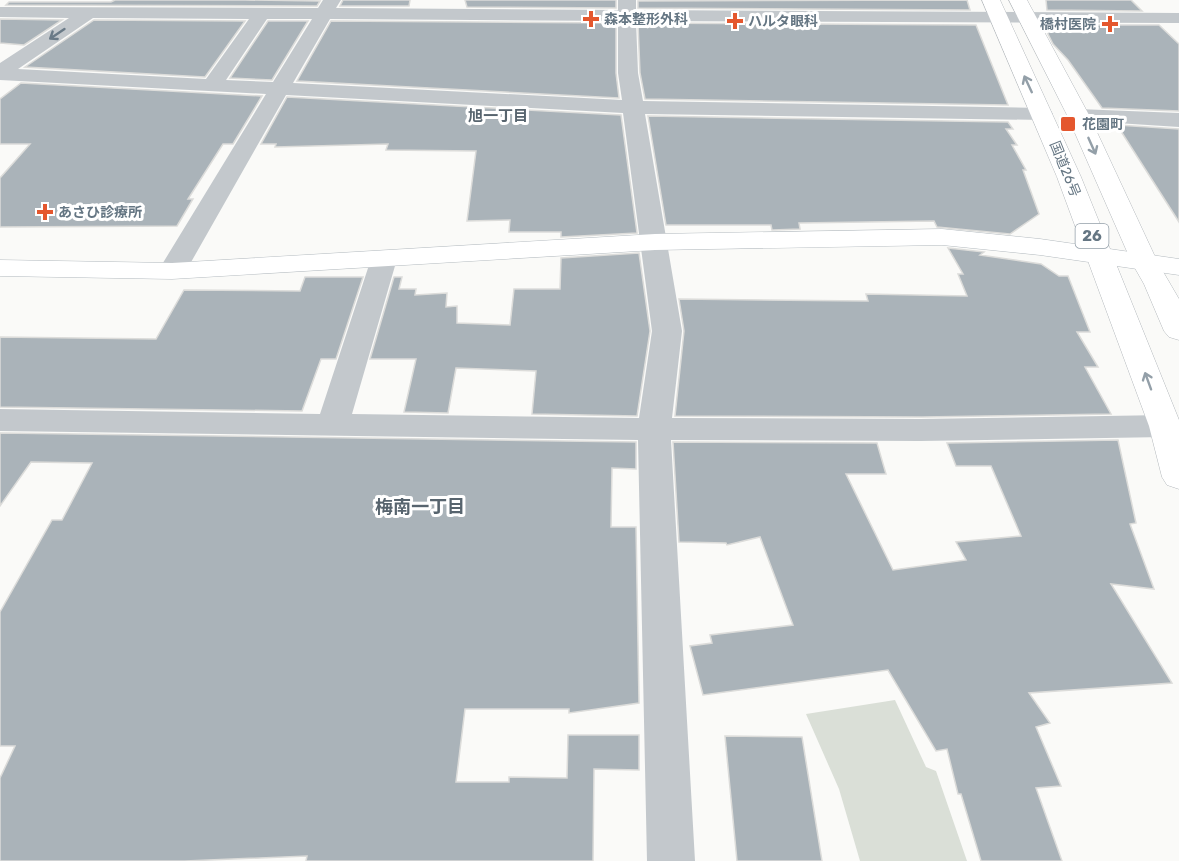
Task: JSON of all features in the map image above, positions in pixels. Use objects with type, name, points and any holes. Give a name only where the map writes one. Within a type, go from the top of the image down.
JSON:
[{"type":"main road","name":"国道26号","points":[[994,8],[1069,177],[1165,426],[1179,477]]},
{"type":"main road","name":"国道26号","points":[[1022,9],[1165,275],[1179,331]]},
{"type":"main road","points":[[0,268],[172,271],[655,242],[942,237],[998,241],[1099,257],[1165,275]]},
{"type":"street","points":[[0,4],[5,0]]},
{"type":"street","points":[[0,73],[104,0]]},
{"type":"street","points":[[0,12],[261,14],[328,7],[994,8],[1179,18]]},
{"type":"street","points":[[172,271],[328,7]]},
{"type":"street","points":[[627,8],[628,73],[668,331],[654,429],[671,861]]},
{"type":"street","points":[[212,85],[261,14]]},
{"type":"street","points":[[0,73],[633,107],[1042,114]]},
{"type":"street","points":[[1078,115],[1179,120]]},
{"type":"street","points":[[333,424],[384,259]]},
{"type":"street","points":[[0,420],[654,429],[1165,426]]},
{"type":"shaded area","points":[[895,700],[926,767],[936,771],[967,861],[860,861],[839,789],[806,714]]},
{"type":"building","points":[[115,0],[320,1],[317,6],[6,5],[9,2],[111,2]]},
{"type":"building","points":[[343,0],[410,0],[409,6],[340,6]]},
{"type":"building","points":[[465,0],[616,0],[616,8],[467,7]]},
{"type":"building","points":[[967,0],[970,10],[638,8],[638,1]]},
{"type":"building","points":[[1046,0],[1131,0],[1142,11],[1047,10]]},
{"type":"building","points":[[0,19],[62,20],[24,45],[0,43]]},
{"type":"building","points":[[94,20],[245,21],[205,77],[25,67]]},
{"type":"building","points":[[268,21],[308,21],[272,80],[230,78]]},
{"type":"building","points":[[331,21],[616,23],[616,73],[619,98],[297,81]]},
{"type":"building","points":[[638,23],[976,25],[1008,105],[645,99],[640,73]]},
{"type":"building","points":[[1048,25],[1159,25],[1179,44],[1179,111],[1102,108],[1068,60],[1053,44],[1048,34]]},
{"type":"building","points":[[21,83],[262,96],[233,144],[223,144],[188,199],[193,199],[177,226],[0,227],[0,178],[30,144],[0,144],[0,99]]},
{"type":"building","points":[[287,97],[621,115],[637,233],[561,237],[561,232],[509,232],[510,220],[467,221],[476,151],[386,150],[388,144],[275,147],[276,144],[261,144]]},
{"type":"building","points":[[648,116],[1008,122],[1013,129],[1006,129],[1017,145],[1012,145],[1026,170],[1023,170],[1039,214],[1010,234],[937,227],[934,221],[799,223],[800,229],[772,230],[771,225],[666,225]]},
{"type":"building","points":[[1117,125],[1179,129],[1179,222]]},
{"type":"building","points":[[948,248],[984,252],[980,255],[1041,264],[1059,276],[1068,276],[1090,332],[1077,332],[1098,367],[1085,367],[1111,414],[922,417],[675,416],[684,331],[679,299],[868,301],[866,294],[967,296],[958,274],[963,274]]},
{"type":"building","points":[[639,253],[650,331],[637,416],[532,414],[536,371],[456,368],[448,413],[404,412],[416,359],[370,359],[394,277],[402,277],[399,289],[416,289],[415,295],[447,293],[446,307],[457,306],[457,323],[510,325],[514,289],[560,289],[561,258]]},
{"type":"building","points":[[305,277],[363,277],[336,359],[321,359],[302,411],[0,407],[0,337],[156,339],[184,290],[300,291]]},
{"type":"building","points":[[0,433],[636,442],[636,469],[612,468],[611,527],[636,527],[639,703],[569,713],[569,709],[465,709],[456,782],[509,782],[509,777],[567,778],[568,735],[639,735],[639,770],[594,769],[593,861],[306,861],[307,856],[185,861],[0,861],[0,778],[15,746],[0,746],[0,612],[52,520],[62,520],[92,463],[31,462],[0,506]]},
{"type":"building","points":[[1118,440],[1136,523],[1130,524],[1154,589],[1111,584],[1172,683],[1029,693],[1050,723],[1036,727],[1061,786],[1036,788],[1062,861],[981,861],[961,794],[958,794],[947,749],[936,751],[888,670],[703,695],[690,646],[712,643],[710,635],[793,625],[760,537],[727,545],[726,543],[679,542],[673,442],[877,443],[886,474],[846,474],[893,570],[966,560],[956,542],[1021,536],[991,466],[956,466],[947,443]]},
{"type":"building","points":[[725,736],[802,737],[822,861],[737,861]]},
{"type":"place","name":"森本整形外科","points":[[591,19]]},
{"type":"place","name":"ハルタ眼科","points":[[735,21]]},
{"type":"place","name":"橋村医院","points":[[1110,24]]},
{"type":"place","name":"花園町","points":[[1068,124]]},
{"type":"place","name":"あさひ診療所","points":[[45,212]]},
{"type":"district","name":"旭一丁目","points":[[498,116]]},
{"type":"district","name":"梅南一丁目","points":[[420,507]]}]
